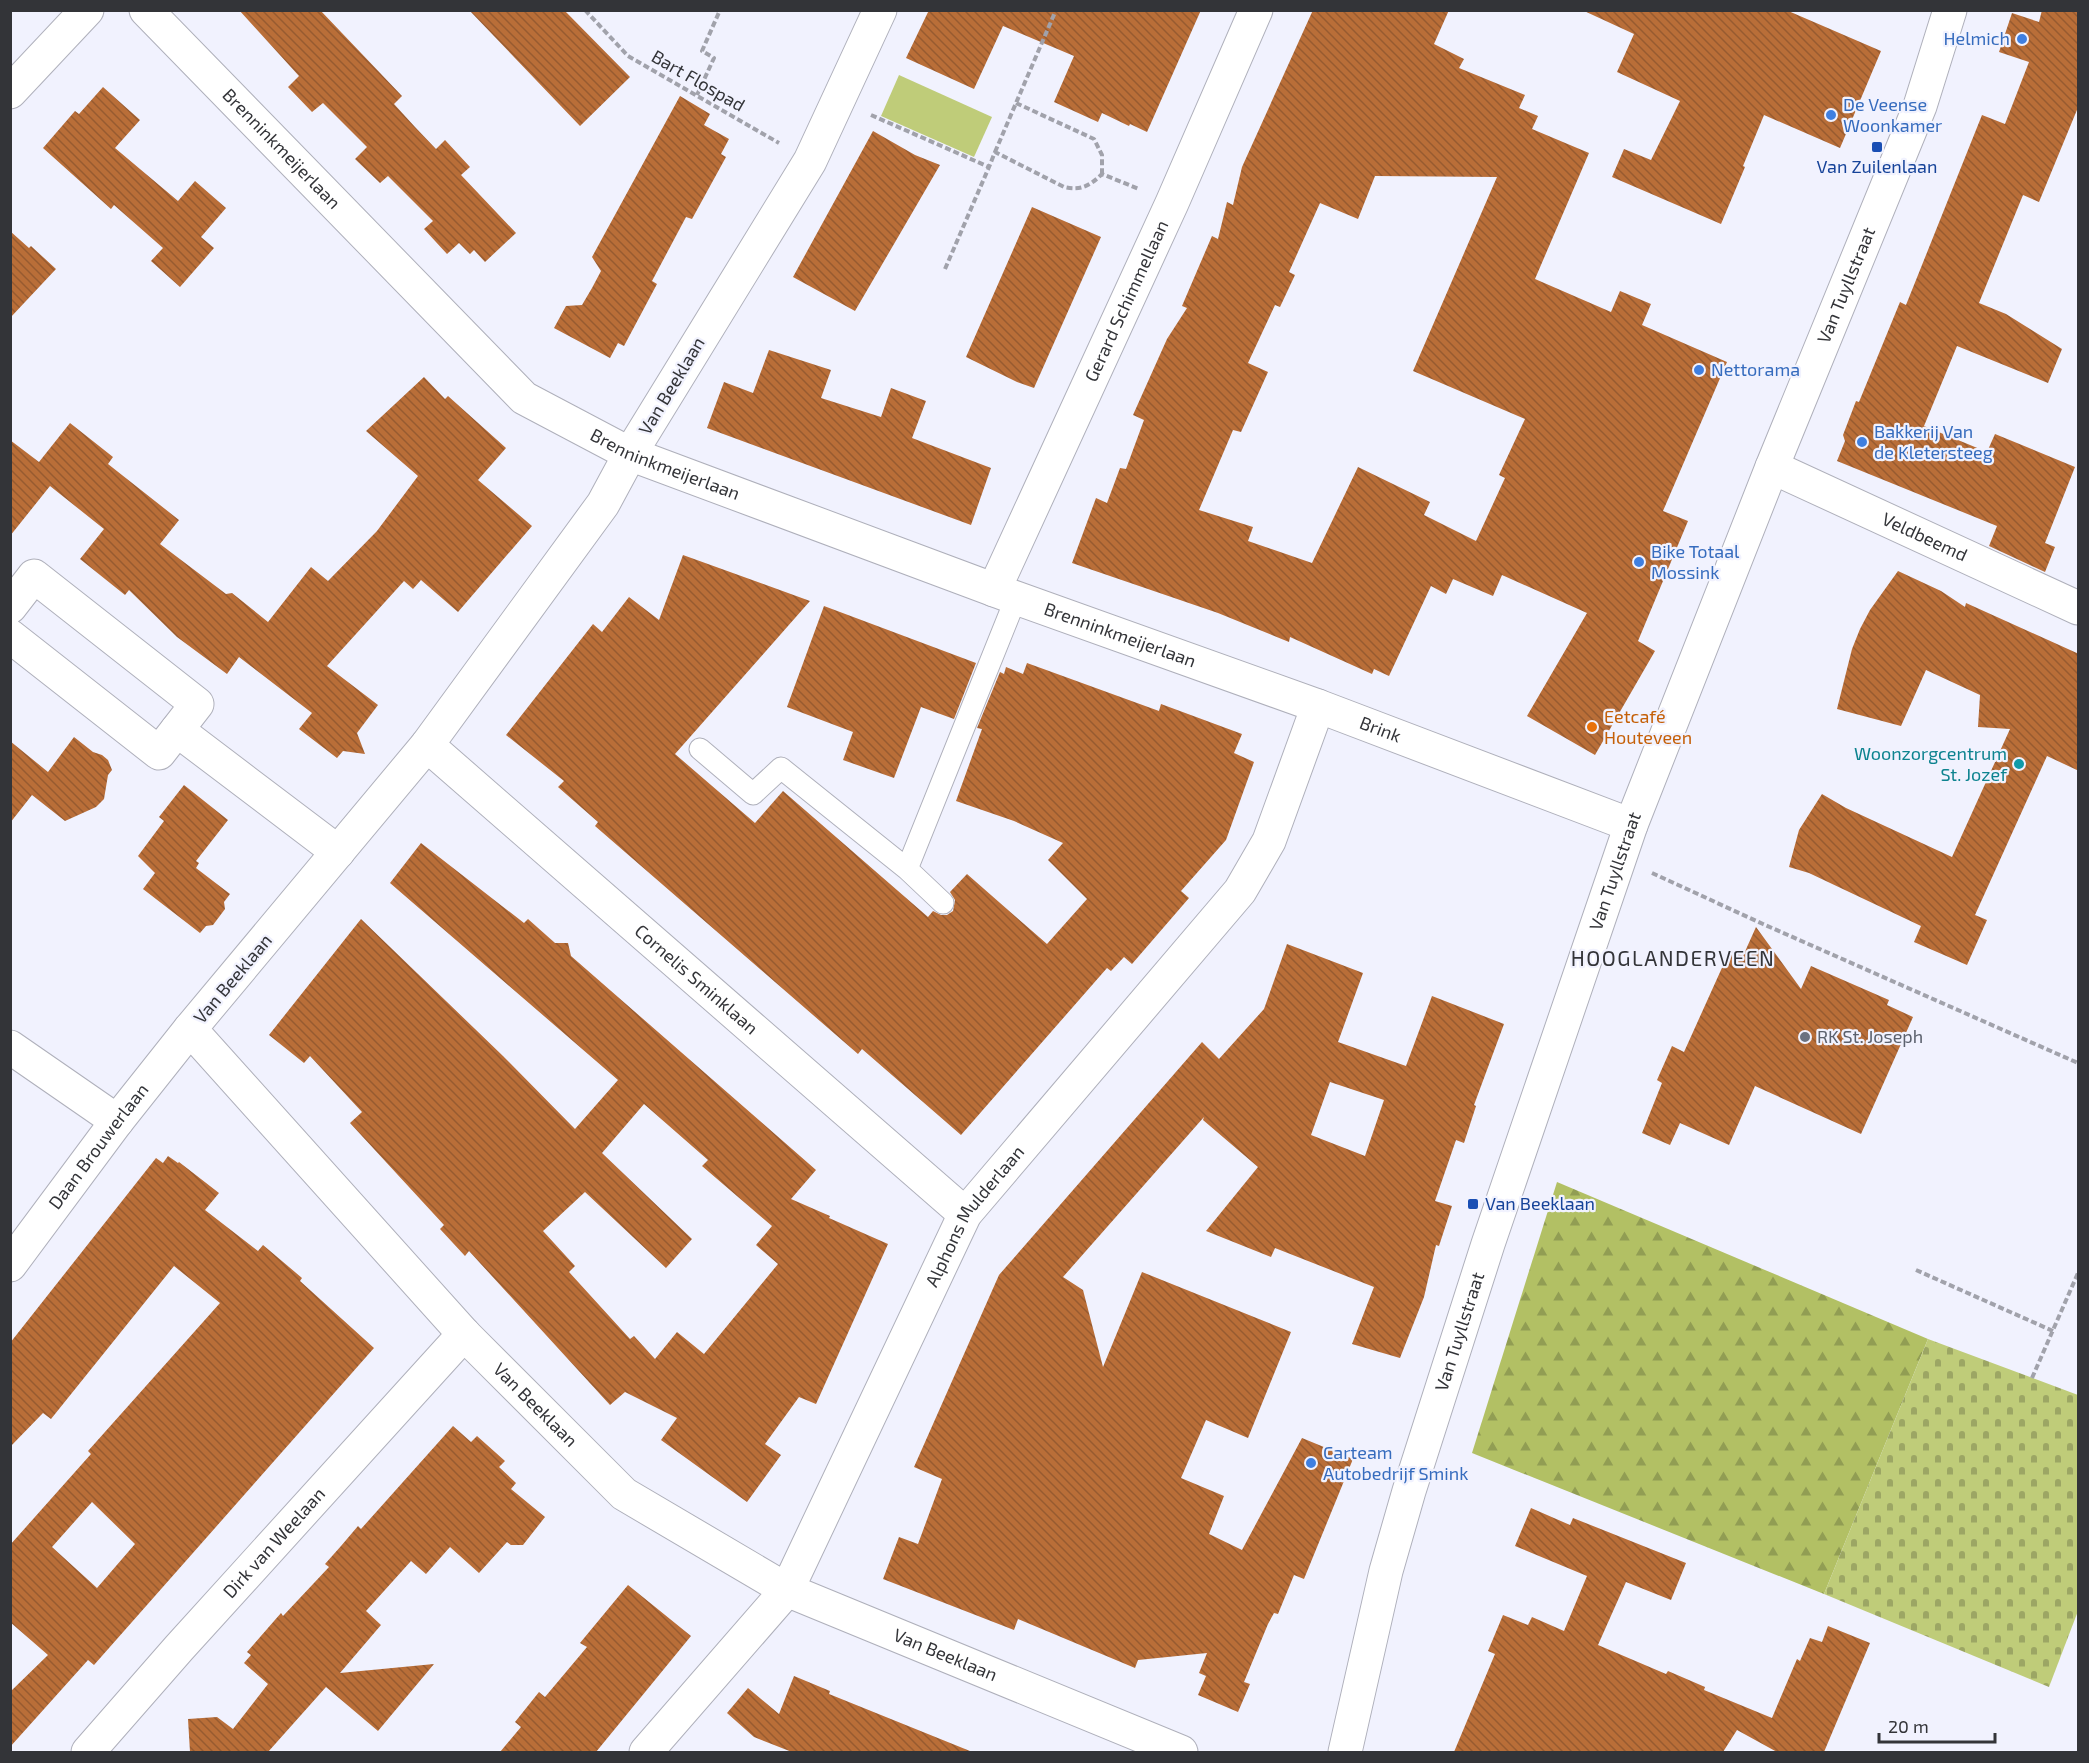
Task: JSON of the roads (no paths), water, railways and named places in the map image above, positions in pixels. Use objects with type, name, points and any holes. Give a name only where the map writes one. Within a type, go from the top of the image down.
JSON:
[{"type":"street","points":[[10,92],[87,10]]},
{"type":"street","name":"Brenninkmeijerlaan","points":[[146,10],[524,398],[630,454],[1005,594],[1318,706]]},
{"type":"street","name":"Van Beeklaan","points":[[880,10],[810,161],[630,454],[603,504],[427,745],[190,1029],[464,1334],[624,1494],[786,1590],[1181,1752]]},
{"type":"street","name":"Gerard Schimmellaan","points":[[1005,594],[1256,10]]},
{"type":"street","name":"Van Tuyllstraat","points":[[1345,1752],[1386,1571],[1409,1491],[1488,1244],[1631,825],[1772,467],[1920,106],[1950,10]]},
{"type":"street","name":"Veldbeemd","points":[[1772,467],[2079,608]]},
{"type":"street","points":[[10,606],[34,576],[197,704],[159,753],[10,636]]},
{"type":"street","name":"Brink","points":[[1318,706],[1631,825]]},
{"type":"street","name":"Alphons Mulderlaan","points":[[646,1752],[786,1590],[965,1214],[1240,891],[1269,841],[1318,706]]},
{"type":"street","points":[[177,730],[338,852]]},
{"type":"street","name":"Cornelis Sminklaan","points":[[427,745],[965,1214]]},
{"type":"street","name":"Daan Brouwerlaan","points":[[10,1265],[117,1121],[190,1029]]},
{"type":"street","points":[[10,1047],[117,1121]]},
{"type":"street","name":"Dirk van Weelaan","points":[[88,1752],[179,1648],[464,1334]]},
{"type":"lane","points":[[907,869],[1005,594]]},
{"type":"lane","points":[[700,749],[753,794],[781,768],[907,869],[943,903]]},
{"type":"place","name":"Helmich","points":[[2022,39]]},
{"type":"place","name":"De Veense Woonkamer","points":[[1831,115]]},
{"type":"place","name":"Van Zuilenlaan","points":[[1877,147]]},
{"type":"place","name":"Nettorama","points":[[1699,370]]},
{"type":"place","name":"Bakkerij Van de Kletersteeg","points":[[1862,442]]},
{"type":"place","name":"Bike Totaal Mossink","points":[[1639,562]]},
{"type":"place","name":"Eetcafé Houteveen","points":[[1592,727]]},
{"type":"place","name":"Woonzorgcentrum St. Jozef","points":[[2019,764]]},
{"type":"place","name":"RK St. Joseph","points":[[1805,1037]]},
{"type":"place","name":"Van Beeklaan","points":[[1473,1204]]},
{"type":"place","name":"Carteam Autobedrijf Smink","points":[[1311,1463]]},
{"type":"district","name":"HOOGLANDERVEEN","points":[[1673,959]]}]
